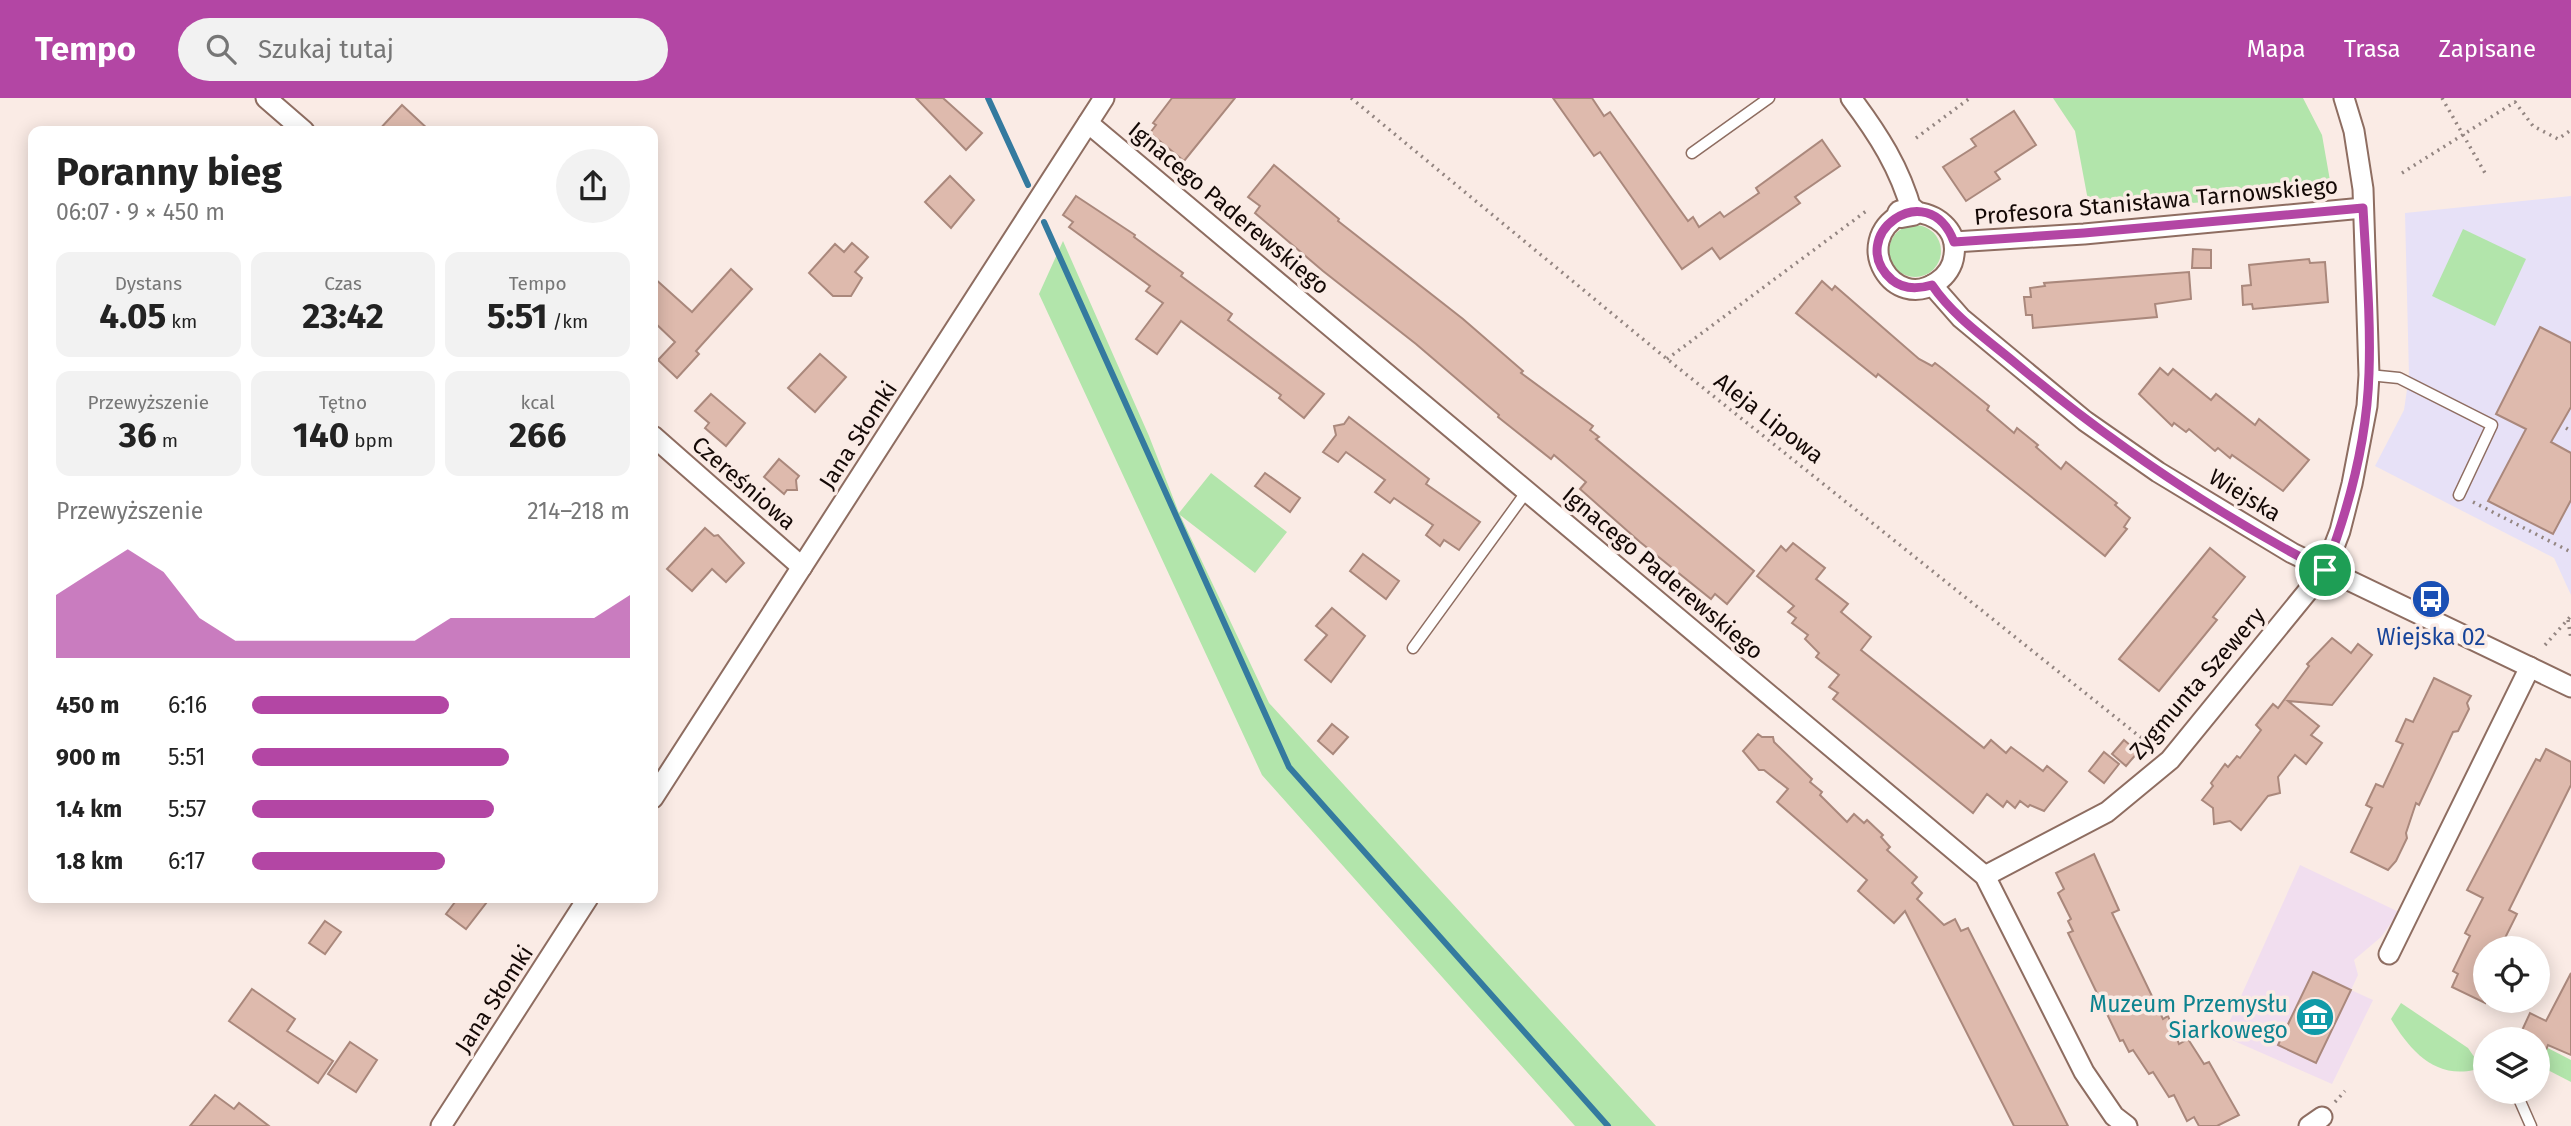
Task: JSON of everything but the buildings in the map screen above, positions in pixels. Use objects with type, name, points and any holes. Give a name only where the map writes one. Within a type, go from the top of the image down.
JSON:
[{"type":"street","points":[[266,98],[298,126]]},
{"type":"street","name":"Jana Słomki","points":[[658,790],[1104,98]]},
{"type":"street","points":[[1851,98],[1891,155],[1904,183],[1907,213]]},
{"type":"street","name":"Zygmunta Szewery","points":[[1984,876],[2107,812],[2170,760],[2325,570],[2340,531],[2352,484],[2367,406],[2369,375],[2363,208],[2354,131],[2344,98]]},
{"type":"street","name":"Ignacego Paderewskiego","points":[[1088,122],[1984,876],[2079,1062],[2115,1116],[2127,1126]]},
{"type":"street","name":"Profesora Stanisława Tarnowskiego","points":[[1954,242],[2363,208]]},
{"type":"street","points":[[1924,212],[1943,222],[1954,242],[1951,267],[1932,285],[1920,289],[1895,283],[1879,262],[1877,249],[1884,228],[1907,213],[1924,212]]},
{"type":"street","name":"Wiejska","points":[[1932,285],[1961,318],[2085,421],[2158,472],[2325,570],[2571,687]]},
{"type":"street","name":"Czereśniowa","points":[[658,440],[802,567]]},
{"type":"street","points":[[2389,954],[2530,667]]},
{"type":"street","name":"Jana Słomki","points":[[441,1126],[585,903]]},
{"type":"lane","points":[[1692,153],[1769,98]]},
{"type":"lane","points":[[2369,375],[2399,379],[2492,425],[2459,495]]},
{"type":"lane","points":[[1413,648],[1528,490]]},
{"type":"lane","points":[[2521,1104],[2531,1126]]},
{"type":"path","name":"Aleja Lipowa","points":[[1351,98],[1667,359],[2170,760]]},
{"type":"path","points":[[1916,138],[1970,98]]},
{"type":"path","points":[[2442,98],[2485,173]]},
{"type":"path","points":[[2402,173],[2514,100],[2533,126],[2557,139],[2571,130]]},
{"type":"path","points":[[1667,359],[1869,209]]},
{"type":"path","points":[[2459,495],[2571,552]]},
{"type":"path","points":[[2569,618],[2571,639]]},
{"type":"path","points":[[2545,645],[2569,618]]},
{"type":"shaded area","points":[[2571,196],[2571,595],[2554,558],[2375,466],[2404,410],[2409,376],[2405,213]]},
{"type":"shaded area","points":[[2300,865],[2399,912],[2381,937],[2354,960],[2358,975],[2351,990],[2373,1000],[2332,1084],[2223,1036]]},
{"type":"green space","points":[[2053,98],[2303,98],[2322,135],[2332,192],[2090,211],[2075,131]]},
{"type":"green space","points":[[1915,225],[1925,227],[1933,233],[1939,241],[1939,261],[1933,269],[1925,275],[1915,277],[1905,275],[1897,269],[1891,261],[1889,251],[1891,241],[1897,233],[1905,227]]},
{"type":"green space","points":[[2463,229],[2526,259],[2495,326],[2432,296]]},
{"type":"green space","points":[[1063,241],[1149,436],[1179,513],[1211,473],[1287,532],[1255,573],[1180,515],[1269,703],[1656,1126],[1575,1126],[1262,775],[1039,294]]},
{"type":"green space","points":[[2401,1003],[2468,1048],[2473,1055],[2473,1070],[2460,1072],[2435,1066],[2415,1051],[2391,1019]]},
{"type":"green space","points":[[2550,1049],[2571,1060],[2571,1082],[2550,1071]]},
{"type":"waterway","points":[[988,98],[1028,185]]},
{"type":"waterway","points":[[1044,222],[1289,767],[1608,1126]]},
{"type":"place","name":"Wiejska 02","points":[[2431,599]]},
{"type":"place","name":"Muzeum Przemysłu Siarkowego","points":[[2315,1017]]},
{"type":"route","points":[[2363,208],[2370,335],[2367,406],[2361,444],[2340,531],[2325,570],[2158,472],[2085,421],[1961,318],[1942,300],[1932,285],[1920,289],[1895,283],[1885,274],[1879,262],[1877,249],[1884,228],[1901,214],[1924,212],[1943,222],[1954,242],[1986,241],[2363,208]]}]
